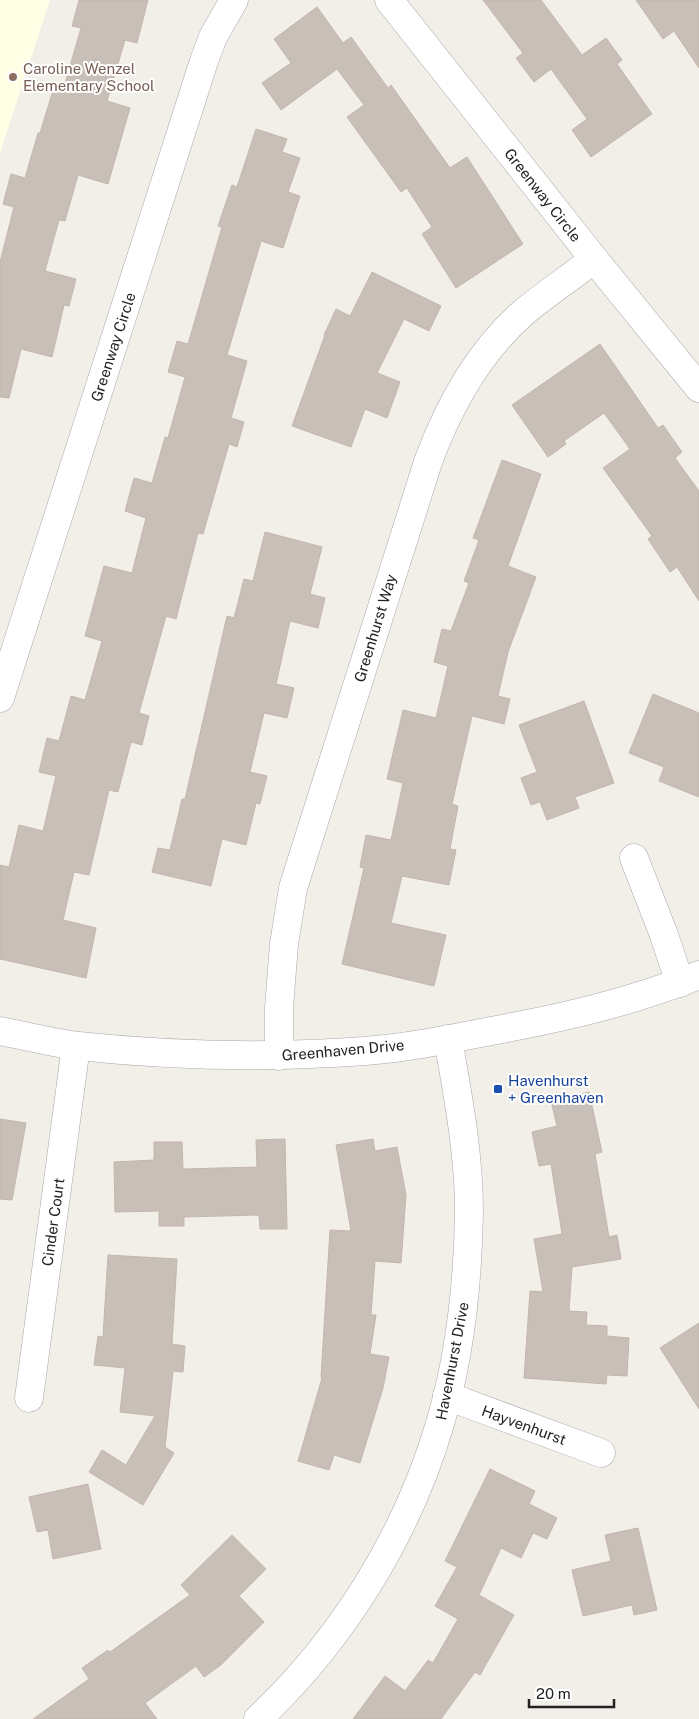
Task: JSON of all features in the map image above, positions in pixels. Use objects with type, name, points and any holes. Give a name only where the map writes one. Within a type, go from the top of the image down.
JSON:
[{"type":"street","name":"Greenway Circle","points":[[0,698],[204,61],[213,38],[234,0]]},
{"type":"street","name":"Greenway Circle","points":[[389,0],[594,259],[699,388]]},
{"type":"street","name":"Greenhurst Way","points":[[279,1056],[284,944],[293,888],[428,462],[442,424],[464,383],[495,342],[524,313],[594,259]]},
{"type":"street","name":"Greenhaven Drive","points":[[0,1032],[76,1046],[206,1055],[279,1056],[366,1051],[448,1039],[541,1022],[607,1006],[690,979],[664,935],[634,858]]},
{"type":"street","name":"Havenhurst Drive","points":[[258,1719],[278,1701],[320,1652],[357,1600],[387,1552],[418,1488],[439,1427],[454,1368],[465,1295],[469,1210],[461,1120],[448,1039]]},
{"type":"street","name":"Cinder Court","points":[[30,1398],[76,1046]]},
{"type":"street","name":"Hayvenhurst","points":[[447,1396],[601,1454]]},
{"type":"shaded area","name":"Caroline Wenzel Elementary School","points":[[0,0],[50,0],[0,153]]},
{"type":"building","points":[[79,0],[148,0],[137,43],[125,40],[107,101],[130,108],[108,184],[78,175],[65,221],[59,220],[45,271],[76,279],[69,306],[64,305],[52,357],[21,349],[9,398],[0,397],[0,262],[14,207],[3,204],[11,174],[25,178],[55,84],[64,87],[81,28],[72,26]]},
{"type":"building","points":[[483,0],[541,0],[582,55],[606,38],[622,60],[617,64],[652,114],[591,157],[572,130],[587,119],[551,69],[534,82],[516,58],[523,53]]},
{"type":"building","points":[[636,0],[699,0],[699,68],[674,31],[663,39]]},
{"type":"building","points":[[317,7],[343,43],[351,37],[388,88],[391,85],[450,168],[467,157],[523,244],[456,288],[422,234],[432,227],[407,188],[401,192],[347,117],[364,105],[337,69],[281,110],[262,83],[291,63],[274,39]]},
{"type":"building","points":[[256,129],[287,139],[282,152],[300,158],[288,192],[300,196],[283,248],[261,241],[227,355],[247,361],[231,418],[244,422],[237,447],[229,444],[203,534],[198,533],[176,619],[166,616],[139,713],[149,716],[142,745],[131,742],[118,792],[109,790],[89,875],[74,872],[63,920],[96,928],[86,978],[0,959],[0,865],[9,867],[19,825],[43,831],[56,776],[39,772],[47,738],[59,741],[71,696],[85,700],[102,641],[85,636],[104,566],[132,573],[146,518],[125,511],[134,478],[152,483],[165,437],[168,438],[185,377],[168,372],[177,341],[188,344],[222,227],[218,226],[232,185],[237,187]]},
{"type":"building","points":[[372,272],[441,306],[429,331],[404,319],[377,373],[400,382],[387,418],[365,409],[351,447],[292,426],[324,335],[336,309],[350,316]]},
{"type":"building","points":[[600,344],[658,428],[663,425],[682,452],[675,458],[699,491],[699,601],[677,567],[670,572],[648,539],[652,536],[603,468],[630,449],[604,413],[564,441],[566,444],[548,457],[512,405]]},
{"type":"building","points":[[502,460],[541,474],[508,566],[536,577],[508,652],[498,696],[510,699],[504,724],[472,716],[452,804],[458,806],[450,849],[456,850],[449,885],[402,876],[391,923],[446,935],[434,986],[342,964],[364,868],[360,867],[366,835],[391,840],[403,783],[387,779],[403,710],[436,718],[448,666],[434,662],[442,629],[451,631],[469,583],[464,581],[479,540],[473,538]]},
{"type":"building","points":[[265,532],[322,547],[310,594],[325,598],[318,628],[290,621],[276,684],[294,688],[287,718],[264,713],[250,772],[267,776],[260,804],[256,803],[246,845],[222,839],[211,886],[152,872],[158,848],[170,850],[182,799],[185,799],[227,616],[234,618],[244,579],[253,581]]},
{"type":"building","points":[[653,694],[699,713],[699,797],[659,781],[664,767],[629,753]]},
{"type":"building","points":[[584,701],[614,783],[575,797],[579,808],[547,820],[540,802],[531,805],[521,778],[537,772],[519,725]]},
{"type":"building","points":[[589,1092],[602,1152],[595,1154],[609,1237],[617,1235],[621,1259],[572,1267],[569,1311],[587,1312],[586,1325],[607,1326],[607,1336],[629,1338],[627,1376],[607,1375],[606,1384],[524,1378],[530,1291],[543,1292],[534,1239],[562,1234],[551,1164],[539,1166],[532,1132],[557,1126],[551,1101]]},
{"type":"building","points":[[0,1119],[26,1123],[12,1200],[0,1199]]},
{"type":"building","points":[[285,1139],[287,1229],[260,1229],[259,1215],[184,1217],[184,1226],[159,1226],[159,1211],[115,1212],[114,1162],[154,1160],[154,1142],[182,1142],[183,1169],[257,1167],[256,1140]]},
{"type":"building","points":[[373,1139],[375,1151],[397,1147],[406,1195],[401,1263],[375,1261],[371,1315],[376,1315],[370,1354],[389,1357],[383,1388],[360,1463],[334,1455],[329,1470],[298,1461],[322,1378],[330,1230],[351,1231],[336,1145]]},
{"type":"building","points":[[108,1255],[177,1259],[172,1344],[185,1346],[183,1372],[173,1371],[165,1447],[174,1453],[143,1505],[89,1472],[102,1450],[126,1465],[155,1416],[120,1412],[125,1368],[94,1365],[98,1336],[103,1337]]},
{"type":"building","points":[[699,1323],[699,1409],[660,1348]]},
{"type":"building","points":[[490,1469],[535,1491],[529,1504],[557,1518],[547,1539],[533,1533],[521,1558],[501,1548],[479,1595],[514,1615],[480,1675],[475,1672],[441,1719],[353,1719],[385,1676],[405,1691],[428,1660],[433,1663],[458,1619],[435,1606],[457,1567],[445,1561]]},
{"type":"building","points":[[88,1484],[101,1549],[53,1559],[48,1530],[37,1532],[29,1497]]},
{"type":"building","points":[[638,1528],[657,1610],[634,1615],[632,1605],[583,1616],[572,1570],[611,1561],[605,1535]]},
{"type":"building","points":[[232,1535],[266,1569],[239,1596],[264,1622],[221,1665],[204,1677],[196,1666],[145,1703],[157,1719],[33,1719],[89,1679],[82,1668],[108,1650],[110,1652],[190,1595],[181,1585]]},
{"type":"place","name":"Caroline Wenzel Elementary School","points":[[13,77]]},
{"type":"place","name":"Havenhurst + Greenhaven","points":[[498,1089]]}]
